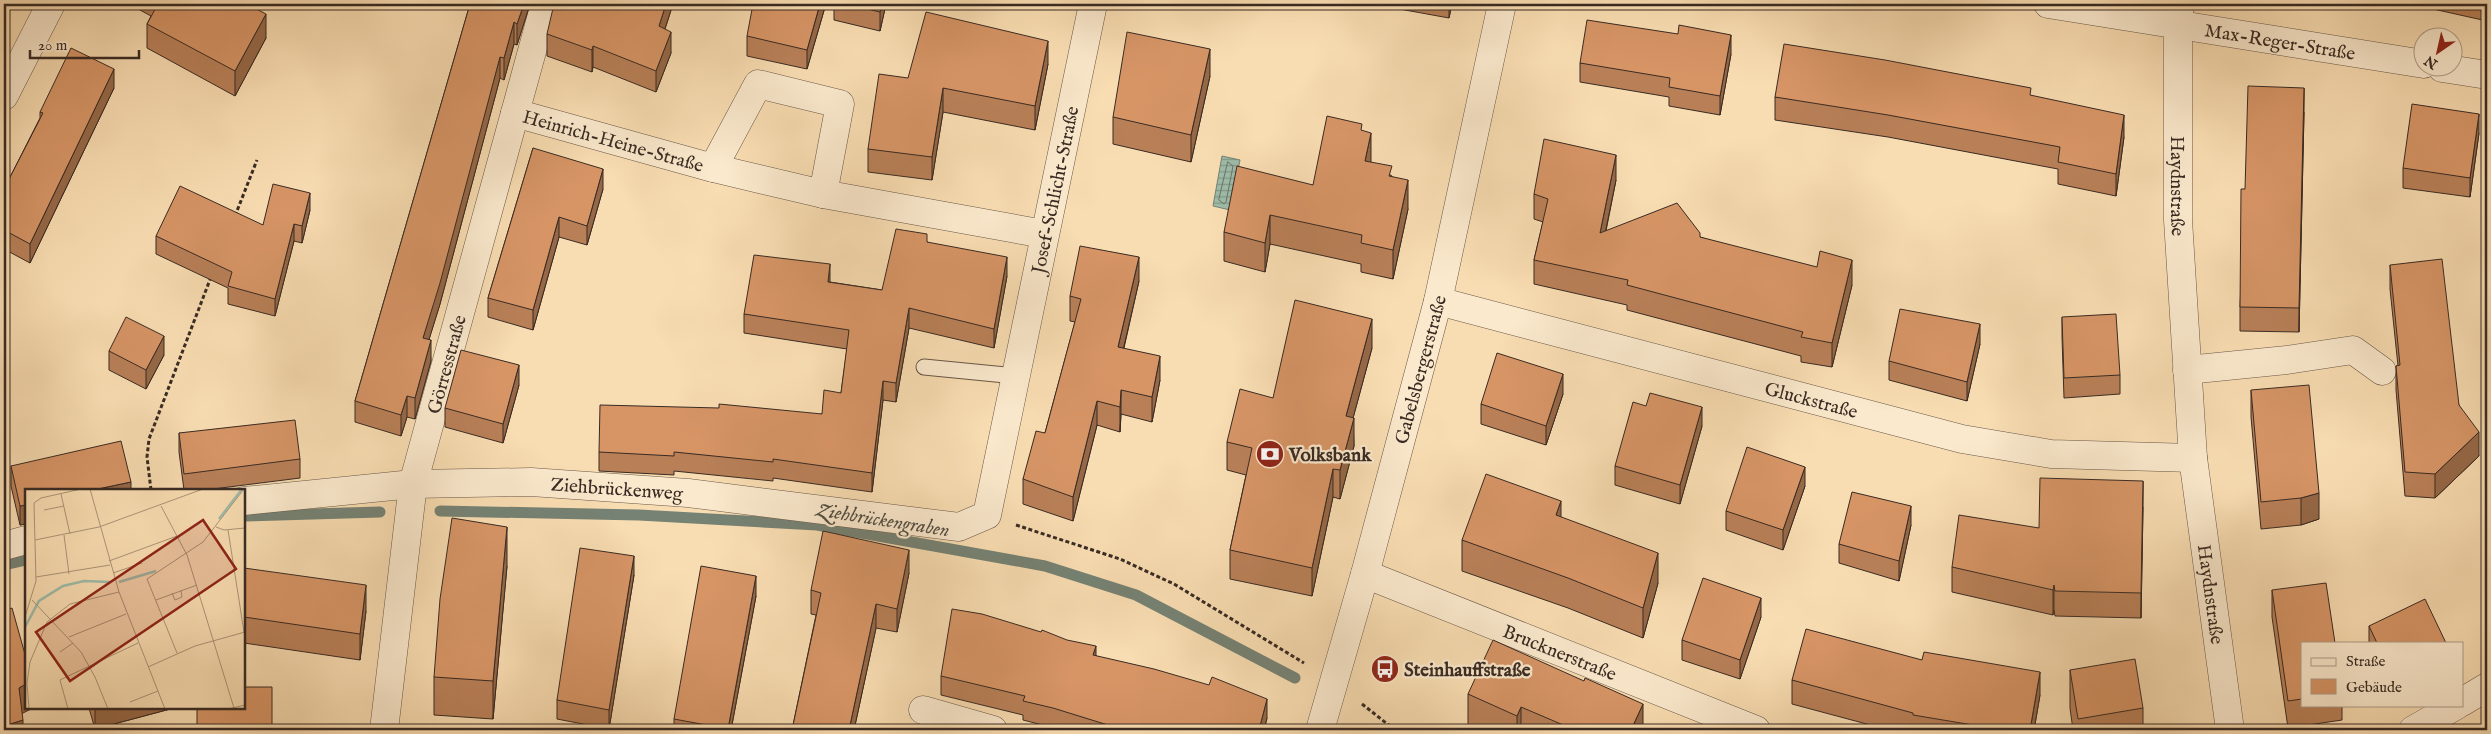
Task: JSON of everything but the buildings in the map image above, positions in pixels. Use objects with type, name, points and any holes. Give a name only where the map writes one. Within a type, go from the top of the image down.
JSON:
[{"type":"street","points":[[4,96],[51,4]]},
{"type":"street","name":"Görresstraße","points":[[384,730],[413,484],[544,4]]},
{"type":"street","name":"Josef-Schlicht-Straße","points":[[987,516],[1093,4]]},
{"type":"street","name":"Gabelsbergerstraße","points":[[1320,730],[1365,574],[1438,301],[1502,4]]},
{"type":"street","name":"Max-Reger-Straße","points":[[2048,4],[2179,14],[2414,62]]},
{"type":"street","name":"Haydnstraße","points":[[2179,14],[2178,220],[2193,458],[2230,730]]},
{"type":"street","points":[[2464,71],[2487,75]]},
{"type":"street","name":"Heinrich-Heine-Straße","points":[[713,168],[758,84],[840,104],[823,194]]},
{"type":"street","name":"Heinrich-Heine-Straße","points":[[515,113],[713,168],[823,194],[1044,234]]},
{"type":"street","name":"Gluckstraße","points":[[1438,301],[1962,439],[2051,454],[2193,458]]},
{"type":"street","points":[[2187,370],[2287,360],[2353,350],[2382,371]]},
{"type":"street","name":"Ziehbrückenweg","points":[[245,501],[413,484],[531,482],[688,493],[959,527],[987,516]]},
{"type":"street","points":[[4,546],[25,540]]},
{"type":"street","name":"Brucknerstraße","points":[[1365,574],[1756,730]]},
{"type":"street","points":[[2464,701],[2487,687]]},
{"type":"street","points":[[2413,730],[2455,706]]},
{"type":"street","points":[[923,710],[993,730]]},
{"type":"lane","points":[[924,367],[1016,376]]},
{"type":"path","points":[[232,224],[257,160]]},
{"type":"path","points":[[152,489],[147,457],[149,439],[214,270]]},
{"type":"path","points":[[987,516],[1120,560],[1174,584],[1334,681],[1395,730]]},
{"type":"water","points":[[1222,156],[1240,160],[1230,210],[1213,206]]},
{"type":"waterway","name":"Ziehbrückengraben","points":[[440,511],[639,515],[817,525],[1045,566],[1136,595],[1295,678]]},
{"type":"waterway","name":"Ziehbrückengraben","points":[[245,516],[380,512]]},
{"type":"waterway","name":"Ziehbrückengraben","points":[[4,565],[25,560]]},
{"type":"place","name":"Volksbank","points":[[1270,454]]},
{"type":"place","name":"Steinhauffstraße","points":[[1385,669]]}]
